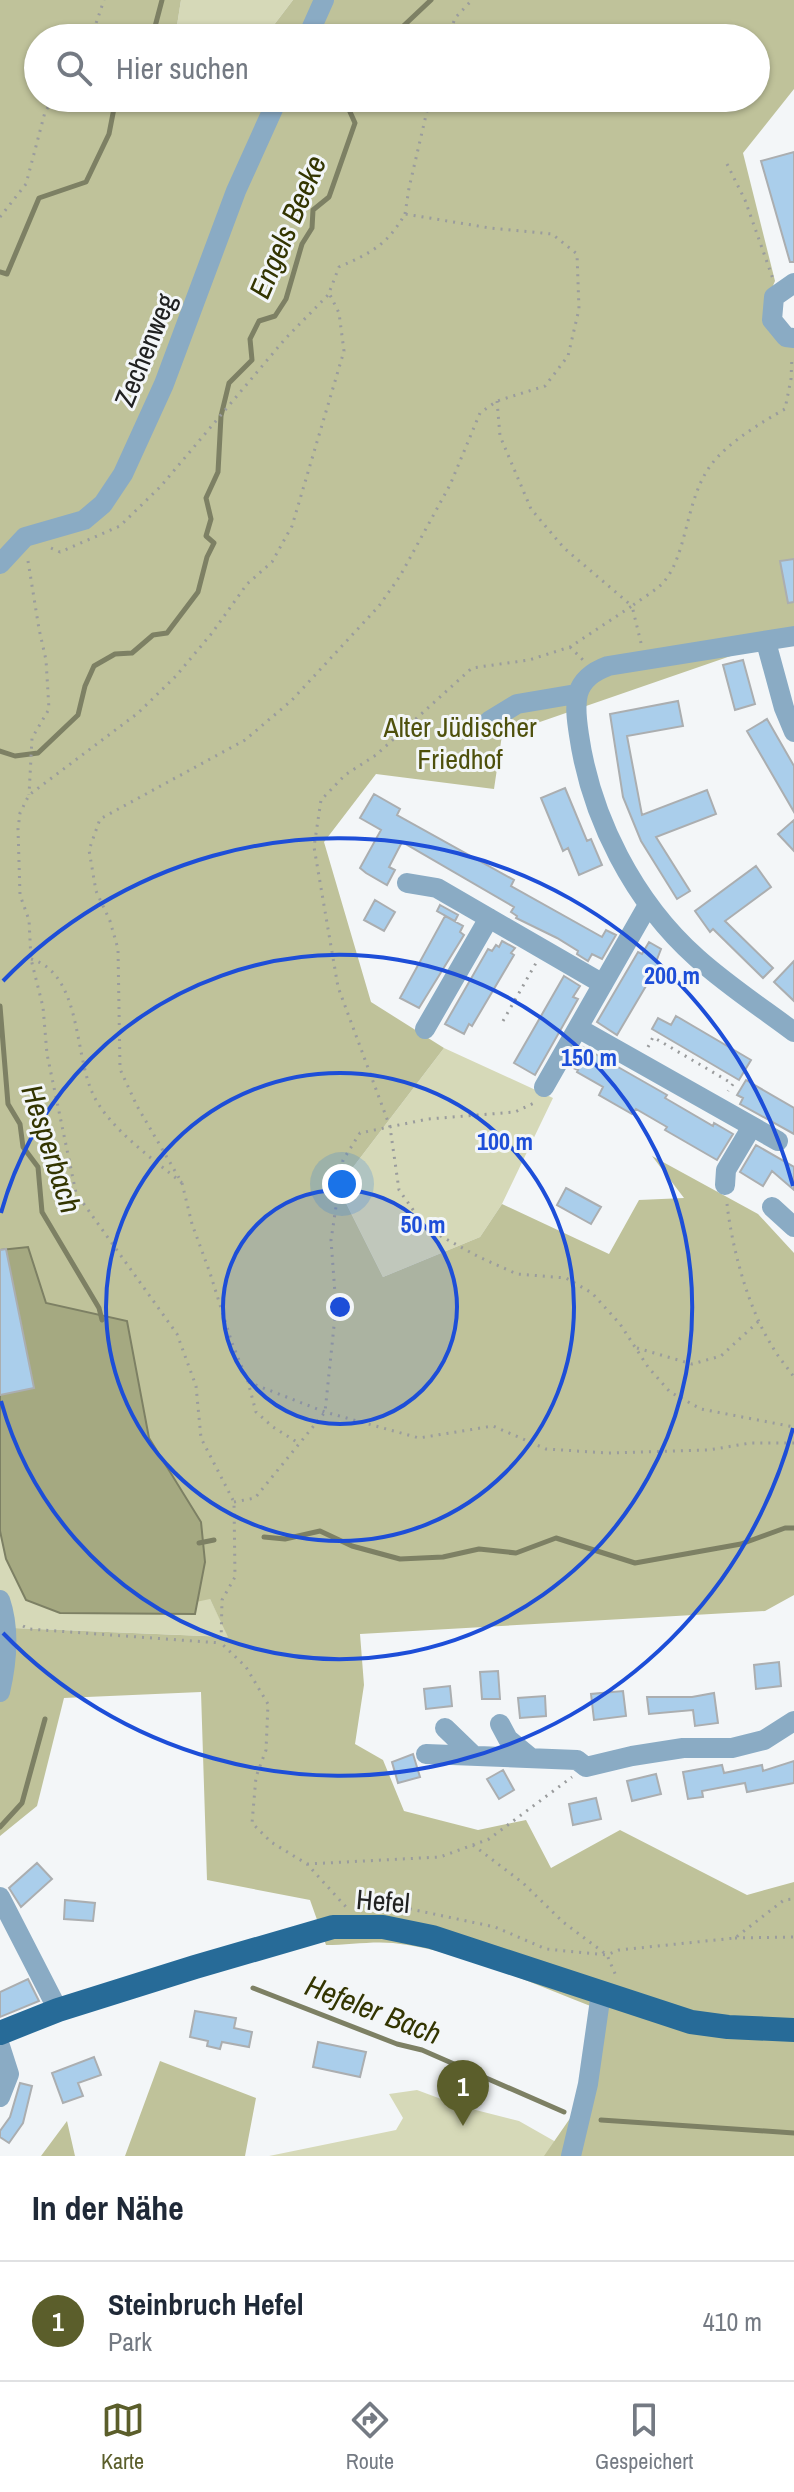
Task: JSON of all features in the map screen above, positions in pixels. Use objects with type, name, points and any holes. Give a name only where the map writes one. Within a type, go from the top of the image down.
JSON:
[{"type":"main road","name":"Hefel","points":[[0,2033],[58,2010],[333,1927],[383,1927],[432,1937],[691,2022],[794,2030]]},
{"type":"street","points":[[313,24],[324,0]]},
{"type":"street","name":"Zechenweg","points":[[25,537],[84,520],[103,504],[123,474],[164,384],[236,191],[272,112]]},
{"type":"street","points":[[790,338],[772,320],[774,297],[794,283]]},
{"type":"street","points":[[0,564],[25,537]]},
{"type":"street","points":[[794,636],[595,671],[576,694],[575,708],[581,750],[605,830],[648,905],[696,958],[794,1032]]},
{"type":"street","points":[[766,642],[784,708],[794,732]]},
{"type":"street","points":[[489,721],[517,704],[576,694]]},
{"type":"street","points":[[407,883],[437,888],[603,984]]},
{"type":"street","points":[[544,1087],[648,905]]},
{"type":"street","points":[[425,1029],[489,918]]},
{"type":"street","points":[[578,1028],[778,1141]]},
{"type":"street","points":[[725,1185],[726,1170],[751,1128]]},
{"type":"street","points":[[772,1207],[794,1227]]},
{"type":"street","points":[[0,1692],[7,1623],[3,1609]]},
{"type":"street","points":[[426,1754],[577,1760],[586,1767],[683,1748],[732,1748],[764,1740],[794,1721]]},
{"type":"street","points":[[500,1724],[508,1739],[531,1758]]},
{"type":"street","points":[[445,1728],[474,1756]]},
{"type":"street","points":[[0,1897],[58,2010]]},
{"type":"street","points":[[571,2156],[588,2084],[601,1993]]},
{"type":"street","points":[[0,2046],[9,2074],[0,2097]]},
{"type":"path","points":[[96,24],[104,0]]},
{"type":"path","points":[[453,24],[472,0]]},
{"type":"path","points":[[0,217],[26,184],[45,112]]},
{"type":"path","points":[[25,537],[60,552],[120,526],[161,486],[285,339],[329,293],[339,267],[370,254],[395,231],[405,214],[427,112]]},
{"type":"path","points":[[727,164],[745,200],[775,287],[774,297]]},
{"type":"path","points":[[300,1445],[256,1412],[192,1224],[182,1183],[137,1106],[120,1069],[118,949],[110,921],[96,891],[89,850],[100,819],[245,740],[291,701],[379,606],[400,576],[450,485],[480,413],[497,401],[545,386],[568,356],[579,309],[577,254],[552,234],[490,228],[405,214]]},
{"type":"path","points":[[29,795],[138,713],[176,676],[247,584],[272,562],[292,526],[344,351],[339,313],[329,293]]},
{"type":"path","points":[[790,338],[791,379],[785,409],[755,427],[712,464],[692,499],[680,551],[663,582],[570,647],[529,660],[472,668],[376,755],[345,775],[321,800],[314,847],[338,987],[390,1127],[399,1190],[426,1228],[517,1274],[566,1278],[592,1293],[620,1324],[648,1367],[670,1392],[701,1409],[794,1427]]},
{"type":"path","points":[[497,401],[500,436],[531,509],[564,548],[632,606],[646,660]]},
{"type":"path","points":[[25,537],[46,660],[49,709],[32,738],[29,795],[20,813],[20,895],[29,920],[31,959],[43,1007],[47,1054],[76,1193],[177,1334],[196,1386],[201,1438],[234,1502],[235,1577],[222,1600],[221,1643]]},
{"type":"path","points":[[503,1021],[543,949]]},
{"type":"path","points":[[31,959],[44,963],[60,979],[71,1008],[92,1092],[108,1115],[141,1149],[182,1183]]},
{"type":"path","points":[[639,1063],[653,1037],[733,1084],[718,1109]]},
{"type":"path","points":[[234,1502],[255,1498],[325,1412],[336,1307],[331,1240],[343,1160],[360,1133],[428,1119],[515,1112],[535,1102],[544,1087]]},
{"type":"path","points":[[725,1185],[730,1233],[748,1294],[771,1345],[794,1377]]},
{"type":"path","points":[[635,1347],[692,1364],[721,1356],[760,1320]]},
{"type":"path","points":[[248,1382],[325,1412],[419,1438],[493,1426],[546,1449],[608,1453],[709,1450],[750,1443],[794,1443]]},
{"type":"path","points":[[3,1609],[29,1629],[221,1643],[246,1667],[268,1704],[266,1750],[256,1777],[252,1823],[271,1842],[307,1864],[351,1911],[354,1927]]},
{"type":"path","points":[[307,1864],[440,1857],[489,1839],[586,1767]]},
{"type":"path","points":[[473,1845],[523,1883],[563,1922],[607,1955],[619,1982],[601,1993]]},
{"type":"path","points":[[735,1938],[784,1900],[794,1899]]},
{"type":"path","points":[[388,1908],[401,1907],[495,1927],[546,1949],[607,1955],[619,1950],[735,1938],[794,1937]]},
{"type":"shaded area","points":[[181,0],[293,0],[275,24],[177,24]]},
{"type":"shaded area","points":[[444,1048],[553,1098],[502,1204],[480,1237],[383,1277],[338,1187]]},
{"type":"shaded area","points":[[28,1247],[46,1303],[127,1321],[149,1438],[201,1522],[205,1562],[195,1614],[60,1613],[26,1600],[6,1559],[0,1531],[0,1250]]},
{"type":"shaded area","points":[[0,1526],[210,1599],[229,1637],[13,1628],[0,1687]]},
{"type":"shaded area","points":[[417,2090],[460,2106],[519,2121],[563,2146],[564,2156],[269,2156],[396,2130],[403,2118],[389,2094]]},
{"type":"green space","name":"Alter Jüdischer Friedhof","points":[[0,0],[181,0],[177,24],[24,24],[24,112],[770,112],[770,24],[275,24],[293,0],[794,0],[794,89],[743,153],[775,281],[769,295],[794,344],[794,634],[502,735],[494,789],[376,774],[324,842],[371,1002],[444,1048],[338,1187],[383,1277],[480,1237],[502,1204],[609,1254],[639,1200],[684,1198],[652,1156],[758,1214],[794,1253],[794,1595],[765,1611],[360,1634],[364,1685],[355,1744],[383,1760],[404,1811],[478,1830],[526,1820],[551,1868],[620,1830],[747,1895],[794,1882],[794,2156],[544,2156],[582,2101],[593,2007],[495,1969],[419,1947],[377,1942],[326,1945],[310,1900],[207,1880],[201,1692],[64,1698],[37,1806],[0,1836],[0,1687],[13,1628],[228,1637],[210,1599],[177,1606],[0,1526]]},
{"type":"green space","points":[[160,2061],[256,2098],[245,2156],[125,2156]]},
{"type":"green space","points":[[67,2121],[75,2156],[41,2156]]},
{"type":"building","points":[[794,152],[794,262],[790,262],[761,161]]},
{"type":"building","points":[[794,559],[794,602],[788,603],[780,561]]},
{"type":"building","points":[[743,660],[755,704],[735,710],[723,665]]},
{"type":"building","points":[[678,701],[683,726],[627,736],[642,815],[707,790],[716,814],[656,837],[690,891],[677,899],[641,841],[623,797],[610,714]]},
{"type":"building","points":[[767,719],[794,766],[794,812],[747,731]]},
{"type":"building","points":[[565,788],[587,841],[591,839],[602,865],[579,875],[568,848],[563,851],[541,798]]},
{"type":"building","points":[[374,794],[400,809],[397,815],[514,880],[511,886],[602,937],[606,930],[616,935],[602,959],[592,954],[588,961],[557,938],[516,918],[511,912],[514,907],[402,842],[389,867],[395,870],[387,885],[366,873],[360,868],[381,830],[360,818]]},
{"type":"building","points":[[794,820],[794,851],[778,834]]},
{"type":"building","points":[[756,866],[771,887],[725,921],[773,968],[763,978],[713,929],[710,932],[695,911]]},
{"type":"building","points":[[375,900],[395,912],[384,931],[364,920]]},
{"type":"building","points":[[440,905],[458,915],[455,921],[437,911]]},
{"type":"building","points":[[445,916],[463,926],[460,932],[464,935],[419,1008],[400,998]]},
{"type":"building","points":[[502,941],[515,948],[511,953],[514,955],[472,1026],[469,1024],[464,1034],[445,1024],[488,949],[492,951],[496,945],[499,947]]},
{"type":"building","points":[[649,942],[661,949],[656,962],[659,964],[617,1035],[597,1022],[638,952],[642,954]]},
{"type":"building","points":[[794,961],[794,1001],[774,982]]},
{"type":"building","points":[[564,976],[580,986],[573,997],[578,999],[535,1075],[514,1063]]},
{"type":"building","points":[[676,1016],[751,1060],[739,1080],[652,1029],[658,1018],[671,1025]]},
{"type":"building","points":[[583,1047],[667,1095],[665,1098],[713,1126],[714,1123],[733,1134],[717,1160],[636,1109],[632,1114],[599,1095],[603,1087],[571,1067]]},
{"type":"building","points":[[746,1080],[794,1108],[794,1134],[740,1104],[743,1098],[737,1095]]},
{"type":"building","points":[[756,1145],[794,1167],[794,1190],[772,1171],[763,1186],[740,1172]]},
{"type":"building","points":[[566,1188],[601,1207],[591,1224],[557,1205]]},
{"type":"building","points":[[6,1249],[34,1388],[0,1395],[0,1250]]},
{"type":"building","points":[[779,1662],[781,1686],[756,1689],[754,1665]]},
{"type":"building","points":[[498,1671],[500,1699],[482,1699],[480,1672]]},
{"type":"building","points":[[450,1686],[452,1706],[426,1709],[424,1689]]},
{"type":"building","points":[[623,1691],[626,1716],[594,1720],[591,1694]]},
{"type":"building","points":[[714,1693],[718,1723],[695,1726],[693,1710],[649,1714],[647,1697],[692,1697]]},
{"type":"building","points":[[545,1696],[546,1716],[520,1718],[518,1698]]},
{"type":"building","points":[[413,1754],[420,1777],[398,1783],[392,1762]]},
{"type":"building","points":[[794,1761],[794,1783],[747,1792],[745,1783],[702,1791],[703,1797],[688,1799],[683,1772],[722,1765],[724,1773],[762,1765],[763,1771]]},
{"type":"building","points":[[503,1770],[514,1790],[499,1799],[487,1779]]},
{"type":"building","points":[[656,1774],[661,1794],[632,1801],[627,1781]]},
{"type":"building","points":[[596,1798],[601,1819],[573,1825],[569,1804]]},
{"type":"building","points":[[37,1863],[52,1879],[21,1907],[9,1888]]},
{"type":"building","points":[[65,1900],[95,1903],[93,1921],[64,1919]]},
{"type":"building","points":[[28,1979],[39,2001],[0,2017],[0,1992]]},
{"type":"building","points":[[195,2011],[236,2018],[234,2028],[252,2032],[249,2047],[222,2042],[220,2049],[207,2046],[208,2041],[190,2037]]},
{"type":"building","points":[[318,2042],[366,2052],[360,2077],[313,2067]]},
{"type":"building","points":[[94,2057],[101,2075],[78,2083],[83,2096],[63,2103],[52,2073]]},
{"type":"building","points":[[20,2083],[32,2086],[23,2123],[9,2143],[0,2137],[0,2131],[10,2117]]},
{"type":"waterway","name":"Hesperbach","points":[[156,24],[162,0]]},
{"type":"waterway","name":"Engels Beeke","points":[[406,24],[431,0]]},
{"type":"waterway","name":"Hesperbach","points":[[0,272],[7,274],[39,198],[86,182],[109,134],[113,112]]},
{"type":"waterway","name":"Engels Beeke","points":[[0,751],[15,756],[38,753],[78,715],[94,666],[115,654],[132,653],[153,635],[167,633],[198,592],[214,543],[206,536],[211,519],[206,498],[218,472],[221,416],[229,383],[252,360],[250,339],[259,321],[275,316],[286,299],[302,244],[312,228],[313,210],[329,197],[355,123],[350,112]]},
{"type":"waterway","name":"Hesperbach","points":[[0,1006],[8,1104],[20,1124],[23,1147],[38,1167],[42,1212],[99,1308],[102,1320]]},
{"type":"waterway","points":[[264,1537],[285,1539],[320,1531],[352,1546],[400,1559],[443,1557],[479,1549],[516,1553],[556,1538],[635,1563],[741,1544],[785,1528],[794,1528]]},
{"type":"waterway","points":[[199,1543],[214,1540]]},
{"type":"waterway","name":"Hesperbach","points":[[0,1827],[22,1803],[45,1719]]},
{"type":"waterway","name":"Hefeler Bach","points":[[253,1988],[397,2044],[422,2050],[564,2112]]},
{"type":"waterway","name":"Hefeler Bach","points":[[601,2120],[794,2133]]},
{"type":"place","name":"Steinbruch Hefel","points":[[463,2126]]}]
